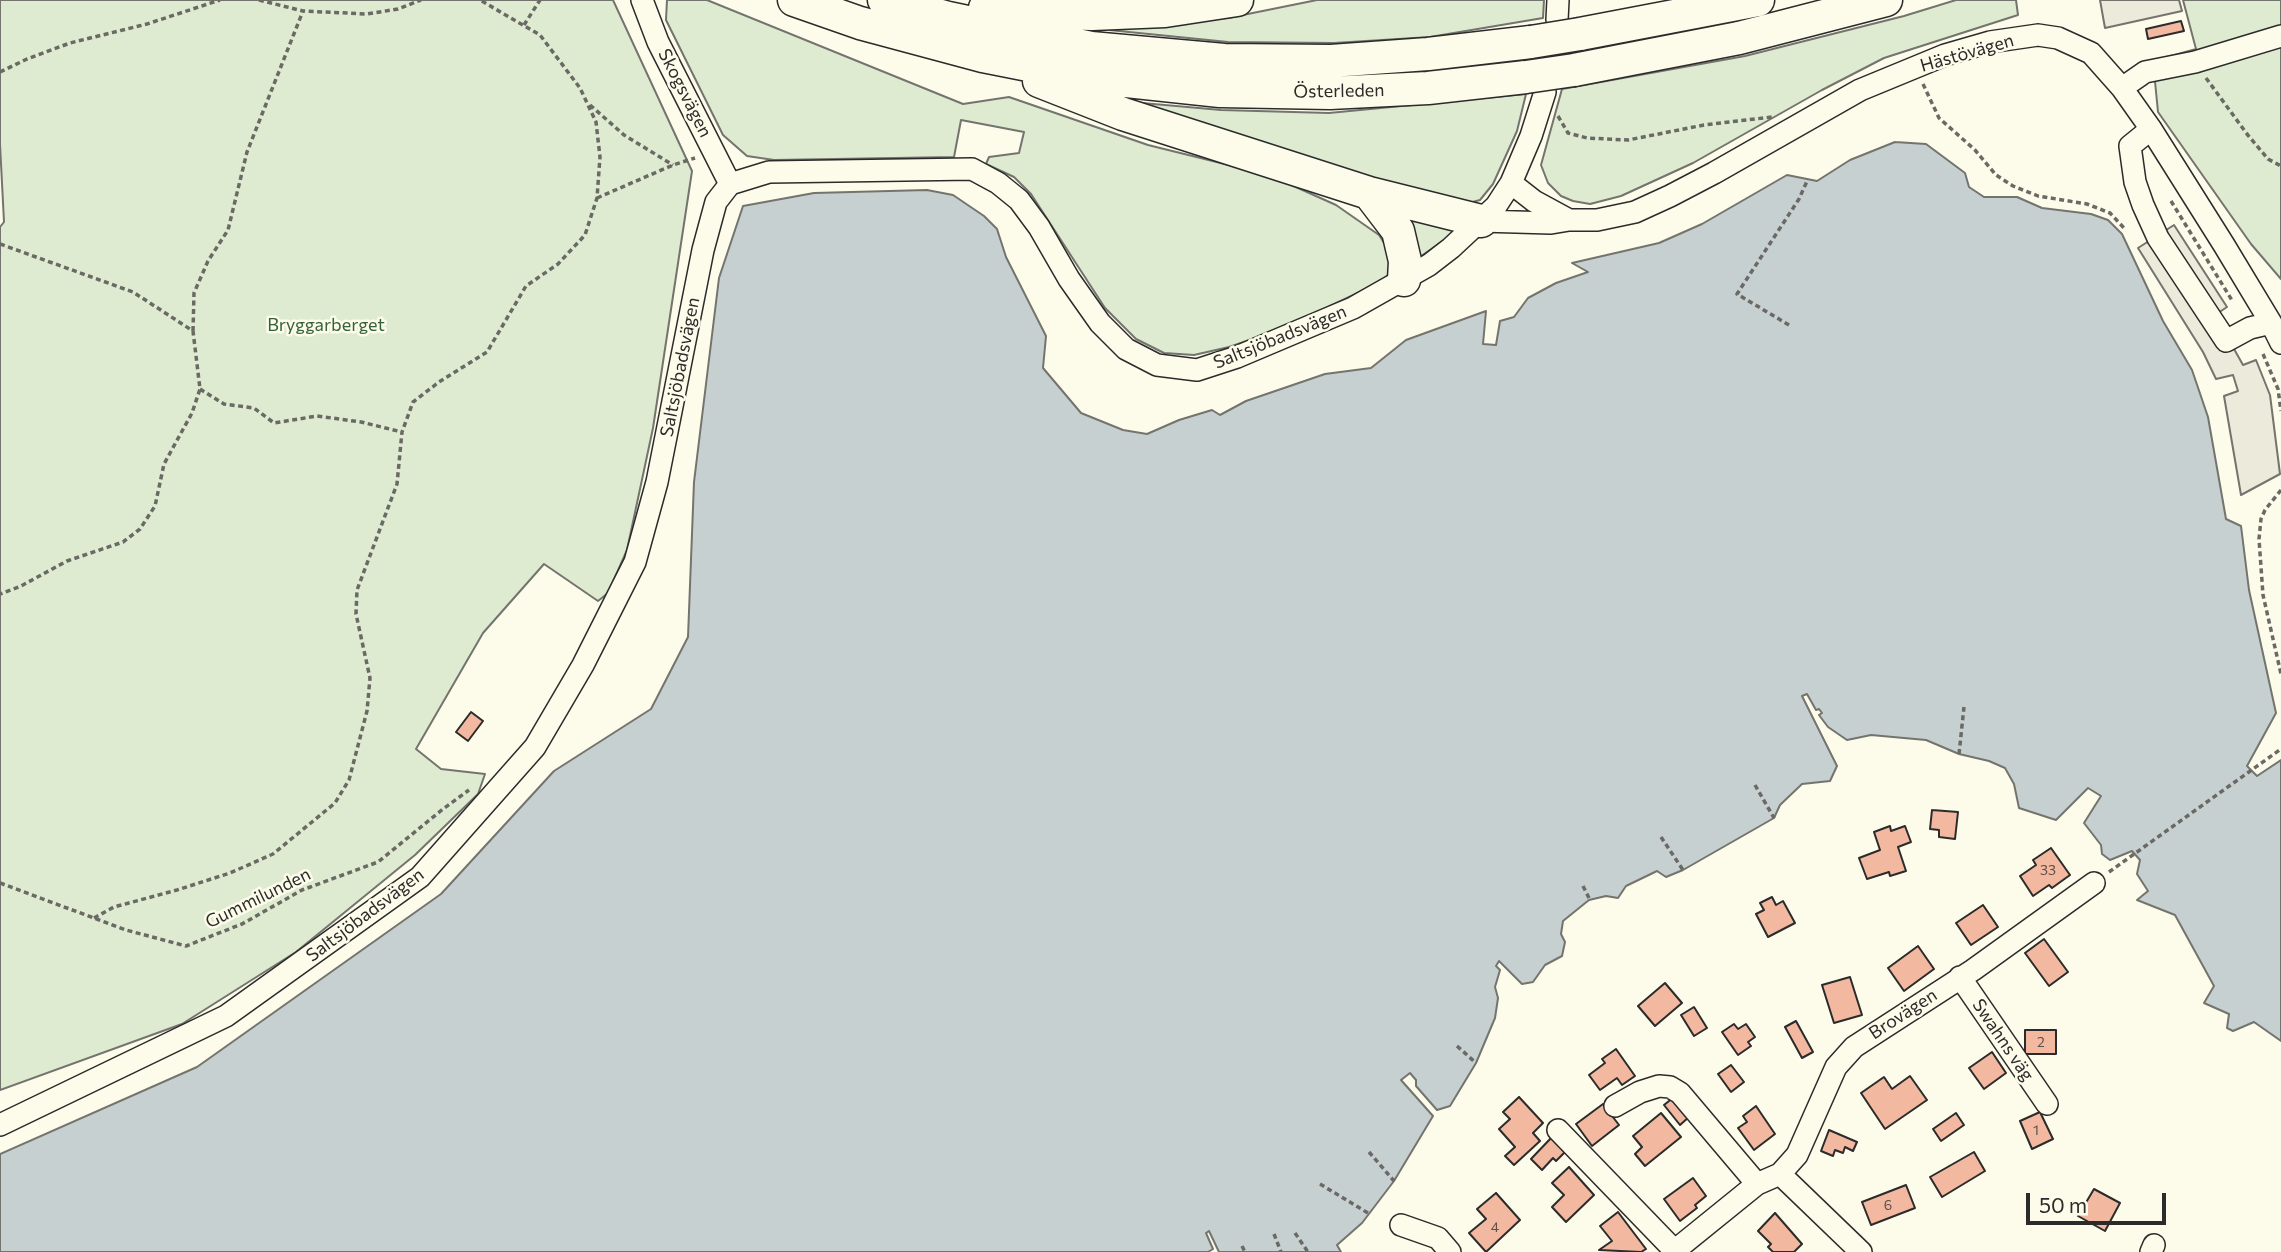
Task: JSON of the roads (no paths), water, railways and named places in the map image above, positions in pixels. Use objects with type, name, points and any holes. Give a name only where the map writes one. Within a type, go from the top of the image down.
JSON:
[{"type":"highway","name":"Österleden","points":[[794,0],[873,27],[983,56],[1089,77],[1220,91],[1342,92],[1536,85],[1574,70],[1739,38],[1886,0]]},
{"type":"highway","name":"Österleden","points":[[884,0],[948,18],[1091,48],[1224,60],[1331,61],[1428,54],[1531,42],[1565,18],[1758,0]]},
{"type":"highway","points":[[906,0],[1020,12],[1092,14],[1165,11],[1237,0]]},
{"type":"highway","points":[[983,56],[1059,90],[1123,114],[1370,193],[1481,221]]},
{"type":"highway","points":[[1370,193],[1398,231],[1405,261],[1404,280]]},
{"type":"street","name":"Skogsvägen","points":[[642,0],[659,42],[730,184]]},
{"type":"street","name":"Hästövägen","points":[[1481,221],[1551,223],[1597,220],[1635,212],[1714,173],[1860,90],[1945,55],[1990,42],[2038,35],[2058,38],[2091,54],[2122,88],[2151,129],[2281,343]]},
{"type":"street","points":[[2122,88],[2145,72],[2195,62],[2281,36]]},
{"type":"street","name":"Saltsjöbadsvägen","points":[[0,1125],[226,1016],[420,877],[535,747],[583,665],[635,562],[657,482],[703,250],[716,202],[730,184],[769,173],[972,169],[998,183],[1019,200],[1100,323],[1126,349],[1157,365],[1197,370],[1237,357],[1353,308],[1429,265],[1496,206],[1511,183],[1531,136],[1536,85]]},
{"type":"street","points":[[2151,129],[2130,146],[2135,182],[2158,237],[2226,341],[2250,328],[2271,323]]},
{"type":"street","points":[[1511,183],[1534,201],[1569,220]]},
{"type":"street","name":"Brovägen","points":[[1558,1129],[1674,1251],[1757,1184],[1780,1174],[1797,1155],[1836,1067],[1854,1047],[1973,970],[2094,883]]},
{"type":"street","name":"Swahns väg","points":[[1960,977],[2046,1104]]},
{"type":"street","points":[[1615,1106],[1640,1092],[1659,1086],[1670,1087],[1680,1093],[1757,1184]]},
{"type":"street","points":[[1780,1174],[1861,1252]]},
{"type":"street","points":[[1401,1225],[1438,1238],[1450,1252]]},
{"type":"park label","name":"Bryggarberget","points":[[326,325]]}]
